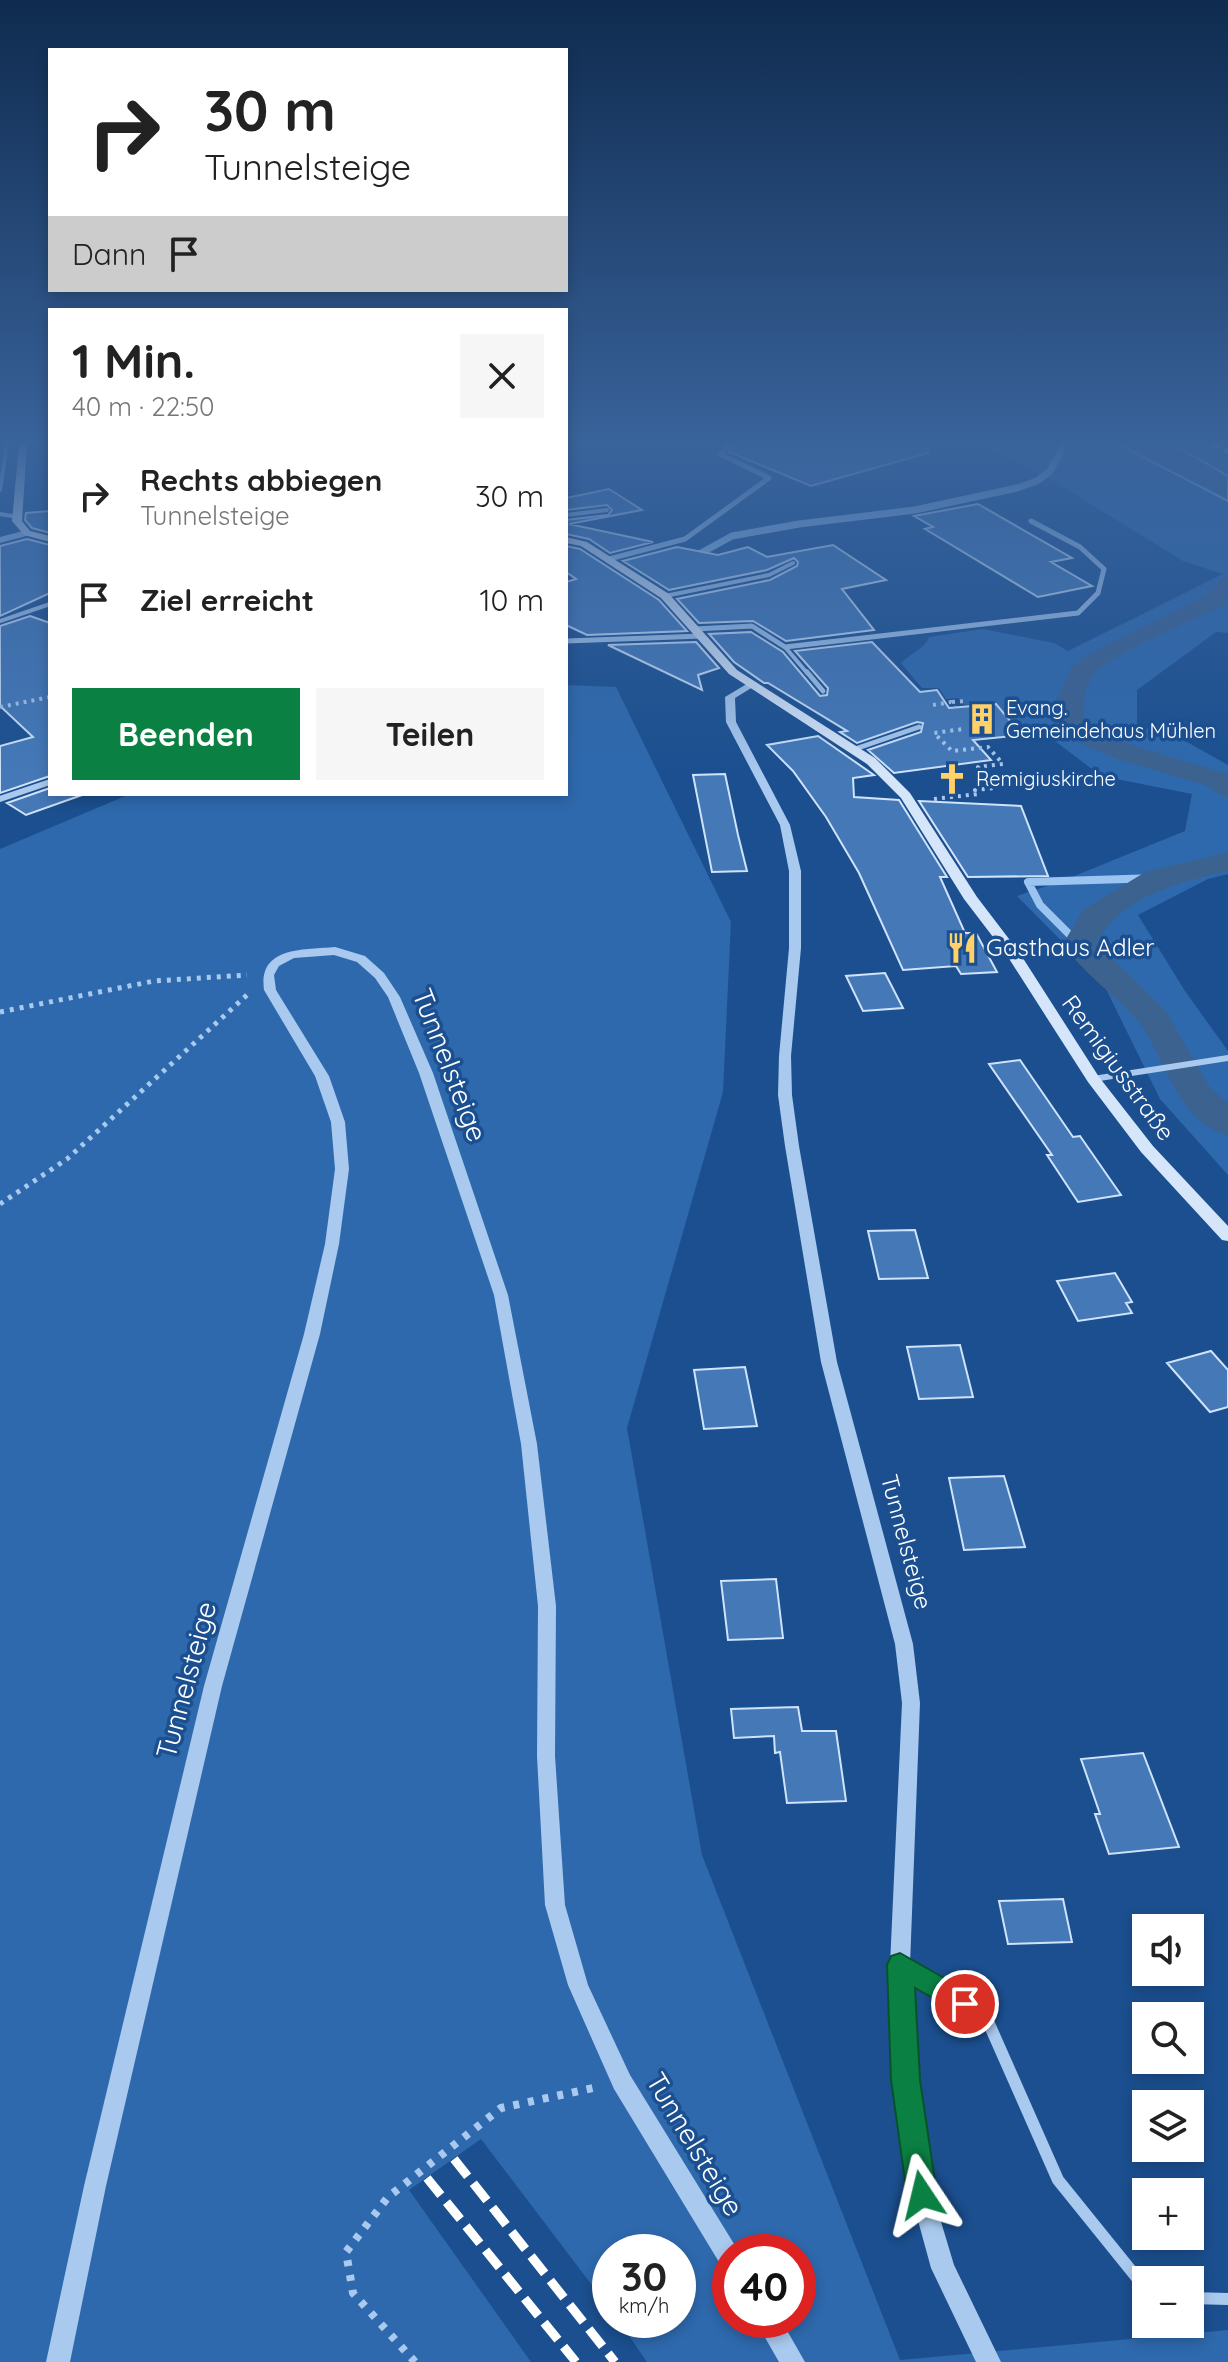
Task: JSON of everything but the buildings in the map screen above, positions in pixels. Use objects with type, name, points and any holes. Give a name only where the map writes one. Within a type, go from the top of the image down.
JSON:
[{"type":"main road","name":"Remigiusstraße","points":[[601,554],[662,594],[733,672],[855,749],[871,761],[909,801],[1093,1079],[1147,1149],[1228,1236]]},
{"type":"street","points":[[609,559],[627,554]]},
{"type":"street","points":[[568,641],[752,626],[785,647],[1078,613],[1098,593],[1104,569],[1091,554]]},
{"type":"street","name":"Tunnelsteige","points":[[750,685],[730,697],[731,722],[785,825],[795,871],[796,934],[785,1095],[801,1208],[829,1362],[904,1644],[909,1688],[910,1740],[900,1965],[905,2080],[922,2195],[943,2268],[989,2362]]},
{"type":"street","points":[[0,799],[48,783]]},
{"type":"street","name":"Tunnelsteige","points":[[58,2362],[95,2186],[213,1686],[312,1334],[332,1244],[342,1169],[338,1122],[322,1076],[270,990],[268,975],[274,964],[291,955],[313,950],[335,951],[361,959],[380,976],[394,997],[426,1073],[501,1295],[529,1444],[547,1606],[546,1756],[555,1905],[578,1985],[622,2082],[715,2234]]},
{"type":"street","points":[[900,1965],[986,2017],[1058,2180],[1132,2272]]},
{"type":"street","points":[[1204,2298],[1228,2299]]},
{"type":"street","points":[[778,2338],[793,2362]]},
{"type":"lane","points":[[662,594],[769,575],[793,563]]},
{"type":"lane","points":[[0,621],[48,605]]},
{"type":"lane","points":[[785,647],[823,691]]},
{"type":"lane","points":[[855,749],[919,727]]},
{"type":"lane","points":[[1093,1079],[1228,1058]]},
{"type":"path","points":[[0,707],[48,697]]},
{"type":"path","points":[[933,705],[965,701]]},
{"type":"path","points":[[951,702],[955,708]]},
{"type":"path","points":[[909,801],[978,794],[975,790],[996,788],[978,767],[1003,764],[988,747],[952,751],[934,733],[963,729]]},
{"type":"path","points":[[0,1012],[98,991],[220,974],[268,975]]},
{"type":"path","points":[[0,1204],[67,1159],[268,975]]},
{"type":"path","points":[[415,2362],[353,2293],[346,2252],[388,2197],[501,2108],[622,2082]]},
{"type":"shaded area","points":[[1172,554],[1228,554],[1228,633],[1216,632],[1137,690],[1137,725],[1187,742],[1228,765],[1228,874],[1208,879],[1138,915],[1185,991],[1228,1051],[1228,1175],[1160,1099],[1103,983],[1017,896],[1185,831],[1192,794],[1101,776],[1043,732],[1026,735],[995,703],[965,705],[958,698],[946,699],[939,688],[922,688],[901,663],[929,637],[983,629],[1054,643],[1068,651],[1223,574]]},
{"type":"shaded area","points":[[568,685],[616,687],[731,922],[723,1092],[627,1428],[702,1855],[900,2360],[1141,2338],[1204,2338],[1204,2332],[1228,2330],[1228,2362],[647,2362],[630,2338],[696,2338],[696,2234],[592,2234],[592,2285],[481,2139],[409,2190],[531,2362],[0,2362],[0,849],[125,796],[568,796]]},
{"type":"waterway","points":[[692,558],[699,554]]},
{"type":"waterway","points":[[1228,585],[1214,601],[1103,656],[1081,672],[1070,699],[1071,729],[1127,753],[1218,780],[1228,788]]},
{"type":"waterway","points":[[1228,862],[1158,878],[1094,917],[1079,944],[1154,1018],[1193,1091],[1228,1124]]},
{"type":"waterway","points":[[1079,944],[1040,905],[1028,882],[1158,878]]},
{"type":"railway","points":[[454,2159],[615,2362]]},
{"type":"railway","points":[[427,2178],[576,2362]]},
{"type":"place","name":"Evang. Gemeindehaus Mühlen","points":[[982,719]]},
{"type":"place","name":"Remigiuskirche","points":[[952,779]]},
{"type":"place","name":"Gasthaus Adler","points":[[962,948]]},
{"type":"route","points":[[922,2195],[905,2080],[900,1965],[965,2004]]}]
